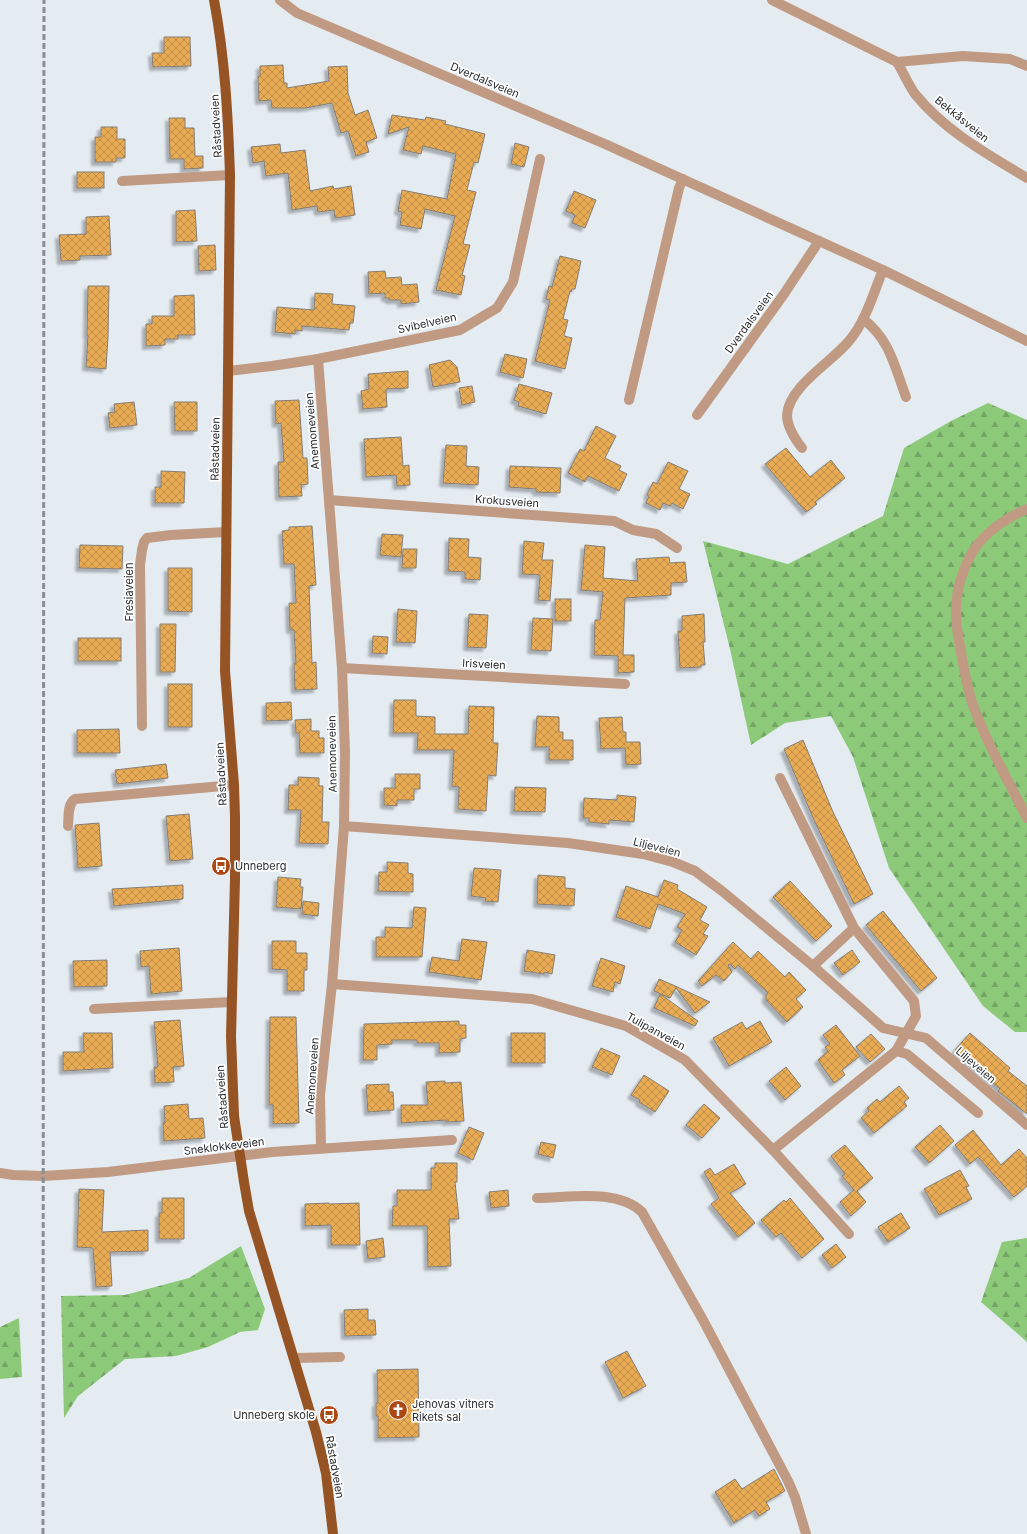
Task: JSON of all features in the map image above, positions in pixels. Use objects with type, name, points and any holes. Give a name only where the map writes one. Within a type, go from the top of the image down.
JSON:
[{"type":"main road","name":"Råstadveien","points":[[214,0],[228,104],[230,175],[225,671],[234,785],[235,879],[231,1002],[234,1116],[249,1211],[308,1400],[326,1473],[333,1534]]},
{"type":"street","name":"Dverdalsveien","points":[[280,0],[297,13],[598,141],[883,270],[1027,341]]},
{"type":"street","points":[[772,0],[897,62],[963,56],[1010,59],[1027,66]]},
{"type":"street","name":"Bekkåsveien","points":[[897,62],[914,92],[932,113],[973,145],[1027,178]]},
{"type":"street","name":"Svibelveien","points":[[228,371],[318,359],[460,330],[498,308],[513,282],[540,160]]},
{"type":"street","points":[[122,181],[230,175]]},
{"type":"street","points":[[629,400],[679,188],[683,179]]},
{"type":"street","name":"Dverdalsveien","points":[[697,415],[784,294],[819,241]]},
{"type":"street","points":[[802,448],[793,435],[787,416],[789,406],[798,390],[849,342],[864,319],[883,270]]},
{"type":"street","points":[[864,319],[880,334],[887,345],[906,397]]},
{"type":"street","name":"Anemoneveien","points":[[318,359],[342,668],[345,753],[344,826],[332,984],[320,1095],[321,1148]]},
{"type":"street","name":"Krokusveien","points":[[329,500],[614,521],[633,530],[656,534],[676,548]]},
{"type":"street","points":[[1027,509],[996,527],[978,544],[966,566],[959,586],[956,607],[958,632],[967,684],[974,707],[981,726],[1027,818]]},
{"type":"street","name":"Fresiaveien","points":[[142,726],[140,565],[144,542],[148,538],[171,535],[226,532]]},
{"type":"street","name":"Irisveien","points":[[342,668],[625,684]]},
{"type":"street","points":[[773,1150],[896,1051],[916,1016],[914,1001],[854,928],[780,778]]},
{"type":"street","points":[[68,826],[71,802],[75,799],[234,785]]},
{"type":"street","name":"Liljeveien","points":[[344,826],[568,843],[643,854],[673,862],[695,871],[722,891],[813,966],[883,1028],[906,1032],[926,1038],[1027,1125]]},
{"type":"street","points":[[813,966],[854,928]]},
{"type":"street","name":"Tulipanveien","points":[[332,984],[532,999],[626,1026],[685,1060],[773,1150],[849,1234]]},
{"type":"street","points":[[94,1009],[231,1002]]},
{"type":"street","points":[[896,1051],[907,1054],[978,1113]]},
{"type":"street","name":"Sneklokkeveien","points":[[0,1173],[43,1176],[108,1172],[239,1155],[321,1148],[452,1140]]},
{"type":"street","points":[[536,1198],[587,1196],[611,1198],[623,1200],[642,1212],[703,1320],[788,1481],[795,1497],[806,1534]]},
{"type":"street","points":[[294,1358],[340,1357]]},
{"type":"green space","points":[[988,403],[1027,420],[1027,1032],[1015,1032],[983,1006],[889,868],[853,757],[831,716],[785,723],[751,745],[730,649],[703,541],[788,564],[883,516],[904,448],[951,421]]},
{"type":"green space","points":[[1027,1238],[1027,1343],[981,1302],[1002,1242]]},
{"type":"green space","points":[[241,1246],[265,1309],[258,1330],[240,1332],[208,1347],[176,1356],[125,1359],[78,1396],[64,1418],[61,1296],[125,1295],[189,1278]]},
{"type":"green space","points":[[19,1318],[22,1377],[0,1379],[0,1327]]},
{"type":"building","points":[[164,37],[190,37],[191,66],[153,67],[152,53],[164,53]]},
{"type":"building","points":[[283,65],[284,83],[287,83],[287,88],[329,81],[328,67],[347,66],[348,93],[355,115],[368,110],[377,138],[366,142],[369,152],[356,156],[348,131],[341,133],[332,103],[305,108],[272,108],[271,100],[259,101],[258,77],[260,76],[260,66]]},
{"type":"building","points":[[392,115],[425,120],[426,117],[446,121],[445,124],[485,134],[478,163],[474,162],[467,190],[476,192],[463,244],[470,245],[462,275],[465,276],[461,295],[436,290],[455,216],[425,209],[421,229],[400,225],[402,212],[398,211],[402,190],[447,199],[456,154],[423,146],[421,154],[403,150],[409,127],[388,134]]},
{"type":"building","points":[[169,118],[185,118],[185,128],[194,128],[195,156],[203,156],[203,168],[184,169],[184,159],[170,159]]},
{"type":"building","points":[[101,127],[117,127],[117,139],[125,139],[125,158],[116,158],[116,162],[95,162],[95,137],[101,137]]},
{"type":"building","points":[[515,143],[529,147],[524,167],[511,164]]},
{"type":"building","points":[[280,144],[281,153],[305,150],[310,191],[333,186],[334,189],[351,186],[355,215],[335,218],[334,210],[318,212],[317,206],[292,210],[288,173],[266,176],[264,161],[253,163],[251,147]]},
{"type":"building","points":[[77,172],[104,172],[104,188],[77,188]]},
{"type":"building","points":[[574,191],[596,200],[585,228],[572,223],[575,215],[566,211]]},
{"type":"building","points":[[195,210],[197,241],[176,242],[176,211]]},
{"type":"building","points":[[109,216],[111,255],[80,256],[80,260],[61,261],[59,235],[86,234],[86,217]]},
{"type":"building","points":[[215,245],[216,270],[199,271],[198,246]]},
{"type":"building","points":[[560,256],[581,261],[575,289],[572,289],[571,292],[570,291],[563,319],[568,320],[564,336],[572,338],[565,369],[535,361],[550,300],[546,299],[549,286],[552,287]]},
{"type":"building","points":[[385,271],[386,278],[401,277],[402,285],[417,284],[419,302],[401,304],[401,300],[389,300],[389,298],[385,298],[385,293],[369,294],[368,272]]},
{"type":"building","points":[[88,286],[109,286],[106,369],[86,367],[88,335]]},
{"type":"building","points":[[315,293],[333,294],[332,304],[355,306],[353,323],[350,323],[349,330],[302,326],[302,331],[295,330],[295,334],[275,332],[277,307],[314,310]]},
{"type":"building","points":[[194,295],[195,335],[178,335],[178,339],[165,339],[165,345],[146,346],[146,324],[152,324],[152,316],[174,316],[174,296]]},
{"type":"building","points":[[505,354],[527,359],[523,378],[500,372]]},
{"type":"building","points":[[450,360],[457,367],[460,382],[433,387],[429,365]]},
{"type":"building","points":[[408,371],[408,388],[386,389],[387,407],[363,409],[361,391],[369,389],[368,374]]},
{"type":"building","points":[[519,384],[552,393],[546,414],[518,406],[519,402],[514,400]]},
{"type":"building","points":[[472,386],[475,402],[462,405],[459,388]]},
{"type":"building","points":[[299,400],[303,458],[307,458],[308,484],[301,485],[302,496],[279,497],[278,462],[284,462],[281,423],[276,424],[275,401]]},
{"type":"building","points":[[134,402],[137,425],[110,428],[108,413],[115,412],[114,404]]},
{"type":"building","points":[[174,402],[197,402],[197,431],[175,431]]},
{"type":"building","points":[[596,426],[616,436],[605,458],[621,466],[619,470],[627,474],[619,491],[588,476],[585,482],[568,473],[580,449],[584,451]]},
{"type":"building","points":[[401,437],[403,466],[409,465],[410,485],[397,486],[396,475],[366,477],[364,439]]},
{"type":"building","points":[[446,445],[467,446],[466,466],[479,467],[478,485],[443,483]]},
{"type":"building","points":[[786,448],[810,477],[831,460],[845,478],[815,502],[817,504],[806,512],[765,464]]},
{"type":"building","points":[[668,462],[688,471],[679,489],[690,494],[683,509],[672,503],[670,506],[663,503],[660,510],[646,503],[649,496],[647,495],[653,482],[657,484]]},
{"type":"building","points":[[510,466],[561,468],[560,493],[536,492],[536,489],[509,487]]},
{"type":"building","points":[[161,471],[185,472],[184,503],[155,503],[155,487],[161,487]]},
{"type":"building","points":[[312,526],[316,585],[309,586],[312,663],[316,662],[317,689],[295,690],[294,663],[296,663],[294,630],[290,630],[289,603],[296,603],[294,564],[284,564],[282,531],[289,530],[289,527]]},
{"type":"building","points":[[382,534],[403,535],[401,557],[380,555]]},
{"type":"building","points":[[449,538],[469,539],[468,557],[481,558],[480,580],[465,579],[465,572],[448,571]]},
{"type":"building","points":[[524,541],[544,543],[542,560],[553,560],[550,601],[538,600],[540,575],[522,574]]},
{"type":"building","points":[[80,545],[123,546],[122,569],[79,568]]},
{"type":"building","points":[[585,545],[605,547],[603,578],[638,581],[636,559],[669,557],[670,563],[685,562],[687,582],[671,583],[671,595],[625,598],[623,655],[634,655],[634,672],[618,673],[618,656],[594,655],[595,620],[600,620],[603,592],[581,590]]},
{"type":"building","points":[[403,549],[417,549],[416,568],[402,568]]},
{"type":"building","points":[[168,568],[192,568],[192,612],[168,611]]},
{"type":"building","points":[[555,599],[571,599],[571,621],[555,621]]},
{"type":"building","points":[[398,609],[417,611],[415,643],[396,642]]},
{"type":"building","points":[[469,614],[488,615],[486,648],[467,647]]},
{"type":"building","points":[[704,614],[705,642],[703,642],[705,665],[701,665],[701,667],[680,668],[678,631],[682,631],[682,616]]},
{"type":"building","points":[[533,618],[553,619],[551,651],[531,650]]},
{"type":"building","points":[[160,624],[176,624],[175,672],[160,672]]},
{"type":"building","points":[[373,636],[388,637],[387,654],[372,653]]},
{"type":"building","points":[[78,638],[121,638],[121,661],[78,661]]},
{"type":"building","points":[[168,684],[192,684],[192,727],[168,727]]},
{"type":"building","points":[[394,700],[416,700],[416,716],[435,717],[435,734],[468,734],[469,706],[494,707],[493,743],[498,743],[496,776],[488,775],[486,811],[458,809],[459,787],[452,786],[454,750],[417,750],[418,733],[393,733]]},
{"type":"building","points":[[291,702],[292,720],[266,721],[266,703]]},
{"type":"building","points":[[537,716],[559,717],[559,732],[563,732],[563,740],[573,740],[573,760],[549,760],[549,747],[535,747]]},
{"type":"building","points":[[622,717],[623,732],[626,732],[626,742],[640,742],[641,764],[626,765],[625,748],[601,749],[599,718]]},
{"type":"building","points":[[311,719],[311,731],[319,731],[319,738],[324,738],[324,753],[300,753],[299,733],[296,733],[295,720]]},
{"type":"building","points":[[119,729],[120,753],[77,753],[77,730]]},
{"type":"building","points":[[803,740],[833,812],[873,894],[854,904],[814,820],[784,749]]},
{"type":"building","points":[[166,764],[168,778],[117,784],[115,770]]},
{"type":"building","points":[[395,774],[420,774],[420,789],[414,789],[414,800],[397,800],[397,806],[384,805],[384,788],[395,788]]},
{"type":"building","points":[[298,777],[319,778],[319,786],[323,786],[322,822],[329,822],[328,844],[299,843],[301,810],[288,810],[289,785],[298,785]]},
{"type":"building","points":[[515,787],[546,788],[545,812],[514,811]]},
{"type":"building","points":[[617,795],[636,797],[634,822],[609,820],[609,824],[589,822],[589,818],[583,818],[584,798],[617,800]]},
{"type":"building","points":[[189,814],[193,859],[170,861],[166,816]]},
{"type":"building","points":[[99,823],[102,866],[78,868],[75,825]]},
{"type":"building","points":[[387,862],[408,863],[408,873],[413,874],[413,892],[378,891],[379,872],[387,872]]},
{"type":"building","points":[[474,868],[501,870],[498,902],[485,901],[486,898],[471,896]]},
{"type":"building","points":[[538,875],[565,877],[565,888],[575,889],[574,906],[537,904]]},
{"type":"building","points":[[278,877],[301,879],[300,887],[303,887],[301,909],[276,907]]},
{"type":"building","points":[[664,880],[678,885],[677,889],[707,907],[700,920],[709,925],[703,934],[708,936],[696,955],[675,942],[682,930],[677,927],[685,914],[658,904],[650,929],[616,917],[626,886],[658,897]]},
{"type":"building","points":[[790,881],[832,926],[816,941],[773,897]]},
{"type":"building","points":[[183,885],[183,899],[114,906],[112,889]]},
{"type":"building","points":[[303,901],[319,903],[318,916],[302,914]]},
{"type":"building","points":[[414,907],[426,908],[422,957],[376,957],[376,937],[385,937],[385,927],[412,928]]},
{"type":"building","points":[[883,911],[937,978],[921,991],[866,925]]},
{"type":"building","points":[[462,939],[487,942],[481,980],[429,972],[432,957],[459,961]]},
{"type":"building","points":[[272,941],[296,941],[296,953],[307,953],[307,970],[304,970],[304,991],[287,991],[287,970],[272,969]]},
{"type":"building","points":[[733,942],[751,959],[758,951],[785,977],[789,972],[806,990],[796,999],[803,1007],[787,1022],[766,1000],[766,995],[768,993],[738,965],[735,969],[730,964],[728,965],[732,972],[724,981],[716,975],[702,986],[698,981]]},
{"type":"building","points":[[179,948],[182,991],[151,994],[149,966],[141,967],[140,951]]},
{"type":"building","points":[[527,950],[555,955],[552,974],[524,971]]},
{"type":"building","points":[[852,950],[860,962],[843,975],[834,963]]},
{"type":"building","points":[[601,958],[625,966],[620,984],[615,982],[613,992],[592,986]]},
{"type":"building","points":[[107,960],[107,986],[74,987],[73,961]]},
{"type":"building","points":[[659,979],[710,1002],[695,1013],[676,988],[670,998],[654,991]]},
{"type":"building","points":[[660,994],[698,1021],[695,1026],[654,1008]]},
{"type":"building","points":[[270,1017],[296,1017],[299,1123],[273,1124],[273,1105],[269,1105]]},
{"type":"building","points":[[180,1020],[184,1066],[173,1067],[174,1082],[155,1083],[154,1067],[158,1067],[154,1022]]},
{"type":"building","points":[[459,1021],[459,1025],[466,1025],[466,1038],[460,1039],[460,1052],[439,1053],[439,1043],[417,1043],[417,1040],[392,1040],[392,1044],[377,1045],[377,1060],[363,1060],[364,1024]]},
{"type":"building","points":[[760,1021],[772,1042],[729,1066],[713,1038],[742,1022],[746,1029]]},
{"type":"building","points":[[836,1025],[860,1056],[842,1070],[845,1075],[834,1083],[818,1060],[828,1051],[825,1047],[830,1044],[823,1035]]},
{"type":"building","points":[[83,1033],[112,1033],[113,1068],[63,1071],[63,1052],[84,1052]]},
{"type":"building","points":[[511,1033],[545,1033],[545,1063],[511,1063]]},
{"type":"building","points":[[970,1033],[1010,1068],[1008,1071],[1027,1086],[1027,1114],[998,1091],[1000,1089],[955,1050]]},
{"type":"building","points":[[871,1034],[885,1049],[870,1062],[856,1047]]},
{"type":"building","points":[[601,1048],[620,1056],[612,1075],[592,1067]]},
{"type":"building","points":[[786,1067],[801,1086],[785,1100],[769,1081]]},
{"type":"building","points":[[644,1075],[669,1091],[655,1112],[631,1095]]},
{"type":"building","points":[[445,1081],[445,1083],[461,1082],[464,1121],[446,1122],[446,1120],[401,1123],[401,1105],[428,1105],[426,1082]]},
{"type":"building","points":[[389,1084],[389,1092],[393,1092],[394,1110],[368,1112],[366,1085]]},
{"type":"building","points":[[899,1086],[909,1098],[904,1102],[907,1106],[874,1133],[861,1118],[869,1111],[867,1108],[877,1099],[880,1102]]},
{"type":"building","points":[[188,1104],[189,1119],[203,1118],[205,1138],[164,1141],[164,1106]]},
{"type":"building","points":[[704,1104],[720,1118],[702,1138],[686,1125]]},
{"type":"building","points":[[940,1125],[954,1141],[929,1163],[915,1147]]},
{"type":"building","points":[[469,1127],[484,1133],[473,1160],[458,1153]]},
{"type":"building","points":[[973,1130],[1001,1165],[1019,1149],[1027,1158],[1027,1186],[1014,1197],[978,1157],[970,1164],[955,1145]]},
{"type":"building","points":[[541,1142],[556,1145],[553,1158],[538,1154]]},
{"type":"building","points":[[845,1145],[873,1178],[857,1191],[866,1202],[851,1216],[840,1202],[854,1190],[842,1176],[845,1174],[831,1156]]},
{"type":"building","points":[[435,1163],[457,1163],[457,1182],[455,1182],[459,1219],[449,1219],[451,1266],[428,1267],[427,1226],[392,1226],[393,1206],[397,1206],[397,1190],[431,1190],[431,1168],[435,1168]]},
{"type":"building","points":[[734,1164],[746,1184],[730,1193],[755,1223],[738,1237],[711,1204],[719,1198],[704,1172],[710,1168],[715,1175]]},
{"type":"building","points":[[960,1170],[969,1186],[966,1187],[972,1199],[939,1215],[924,1189]]},
{"type":"building","points":[[79,1189],[104,1190],[102,1232],[148,1230],[148,1251],[110,1252],[112,1286],[96,1287],[93,1248],[77,1247]]},
{"type":"building","points":[[508,1190],[509,1206],[491,1208],[489,1192]]},
{"type":"building","points":[[162,1198],[184,1198],[184,1239],[159,1239],[159,1213],[162,1213]]},
{"type":"building","points":[[790,1198],[824,1239],[802,1258],[781,1233],[776,1237],[761,1220],[784,1200],[786,1202]]},
{"type":"building","points":[[359,1203],[360,1245],[331,1245],[331,1225],[305,1226],[305,1204]]},
{"type":"building","points":[[901,1213],[910,1228],[888,1242],[878,1227]]},
{"type":"building","points":[[383,1238],[385,1257],[368,1259],[366,1241]]},
{"type":"building","points":[[836,1244],[846,1257],[832,1268],[822,1255]]},
{"type":"building","points":[[368,1309],[368,1320],[375,1320],[376,1335],[345,1336],[344,1310]]},
{"type":"building","points":[[627,1351],[646,1386],[623,1398],[605,1362]]},
{"type":"building","name":"Jehovas vitners Rikets sal","points":[[418,1369],[419,1437],[378,1438],[378,1416],[376,1416],[376,1403],[378,1403],[377,1370]]},
{"type":"building","points":[[774,1469],[785,1491],[766,1502],[770,1509],[759,1516],[755,1510],[734,1523],[715,1492],[735,1479],[742,1489]]},
{"type":"railway","points":[[43,1534],[44,0]]},
{"type":"place","name":"Unneberg","points":[[221,866]]},
{"type":"place","name":"Jehovas vitners Rikets sal","points":[[398,1410]]},
{"type":"place","name":"Unneberg skole","points":[[329,1415]]}]
